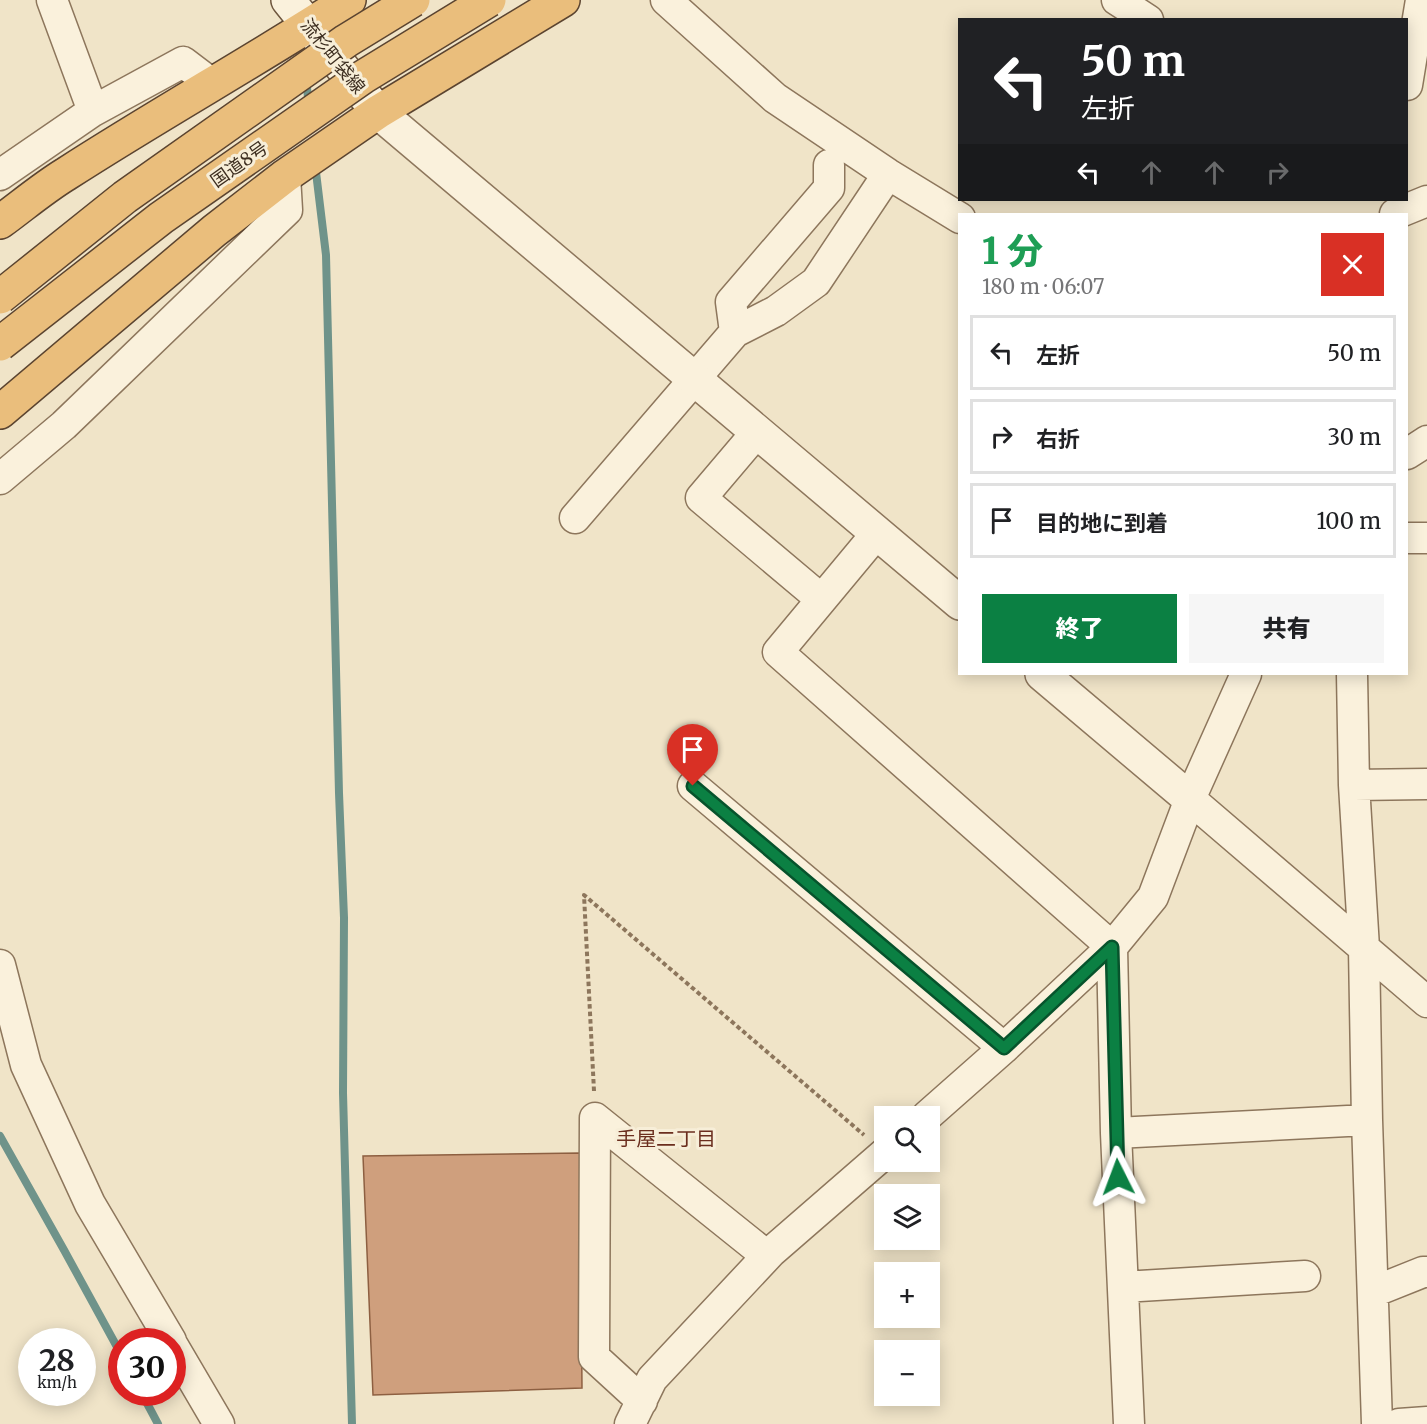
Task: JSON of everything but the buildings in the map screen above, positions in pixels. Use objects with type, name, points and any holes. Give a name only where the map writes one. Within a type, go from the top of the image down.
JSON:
[{"type":"highway","points":[[0,222],[64,175],[349,0]]},
{"type":"highway","points":[[0,297],[124,197],[346,41],[413,0]]},
{"type":"highway","name":"国道8号","points":[[0,344],[180,204],[363,77],[489,0]]},
{"type":"highway","points":[[0,412],[214,231],[285,176],[378,112],[563,0]]},
{"type":"street","points":[[52,0],[93,111]]},
{"type":"street","name":"流杉町袋線","points":[[288,0],[378,112],[958,601]]},
{"type":"street","points":[[666,0],[775,98],[888,174],[958,217]]},
{"type":"street","points":[[1117,0],[1145,18]]},
{"type":"street","points":[[1408,79],[1421,0]]},
{"type":"street","points":[[0,175],[93,111],[183,63],[212,84]]},
{"type":"street","points":[[735,332],[731,302],[829,188],[829,165]]},
{"type":"street","points":[[575,518],[735,332],[776,311],[816,282],[888,174]]},
{"type":"street","points":[[0,479],[64,424],[287,210],[285,176]]},
{"type":"street","points":[[1397,213],[1427,201]]},
{"type":"street","points":[[757,432],[701,498],[821,599]]},
{"type":"street","points":[[1408,453],[1427,441]]},
{"type":"street","points":[[877,533],[778,652],[1112,947],[1116,1133],[1129,1424]]},
{"type":"street","points":[[1408,538],[1427,538]]},
{"type":"street","points":[[1043,675],[1427,1002]]},
{"type":"street","points":[[938,1106],[1112,947],[1153,897],[1190,799],[1246,675]]},
{"type":"street","points":[[1352,675],[1354,785],[1364,948],[1377,1424]]},
{"type":"street","points":[[1354,785],[1427,784]]},
{"type":"street","points":[[693,786],[1004,1048]]},
{"type":"street","points":[[0,965],[26,1065],[90,1204],[163,1328]]},
{"type":"street","points":[[596,1118],[767,1256]]},
{"type":"street","points":[[596,1118],[594,1357],[636,1412],[652,1379],[767,1256],[874,1163]]},
{"type":"street","points":[[1116,1133],[1367,1120]]},
{"type":"street","points":[[1373,1292],[1427,1272]]},
{"type":"street","points":[[1123,1287],[1305,1275]]},
{"type":"street","points":[[186,1367],[219,1424]]},
{"type":"street","points":[[1399,1424],[1427,1422]]},
{"type":"path","points":[[596,1118],[584,895],[874,1144]]},
{"type":"waterway","points":[[306,78],[309,107]]},
{"type":"waterway","points":[[315,164],[326,255],[344,918],[343,1093],[352,1424]]},
{"type":"waterway","points":[[0,1136],[108,1330]]},
{"type":"waterway","points":[[148,1406],[158,1424]]},
{"type":"district","name":"手屋二丁目","points":[[666,1138]]},
{"type":"route","points":[[693,786],[1004,1048],[1112,947],[1118,1177]]}]
